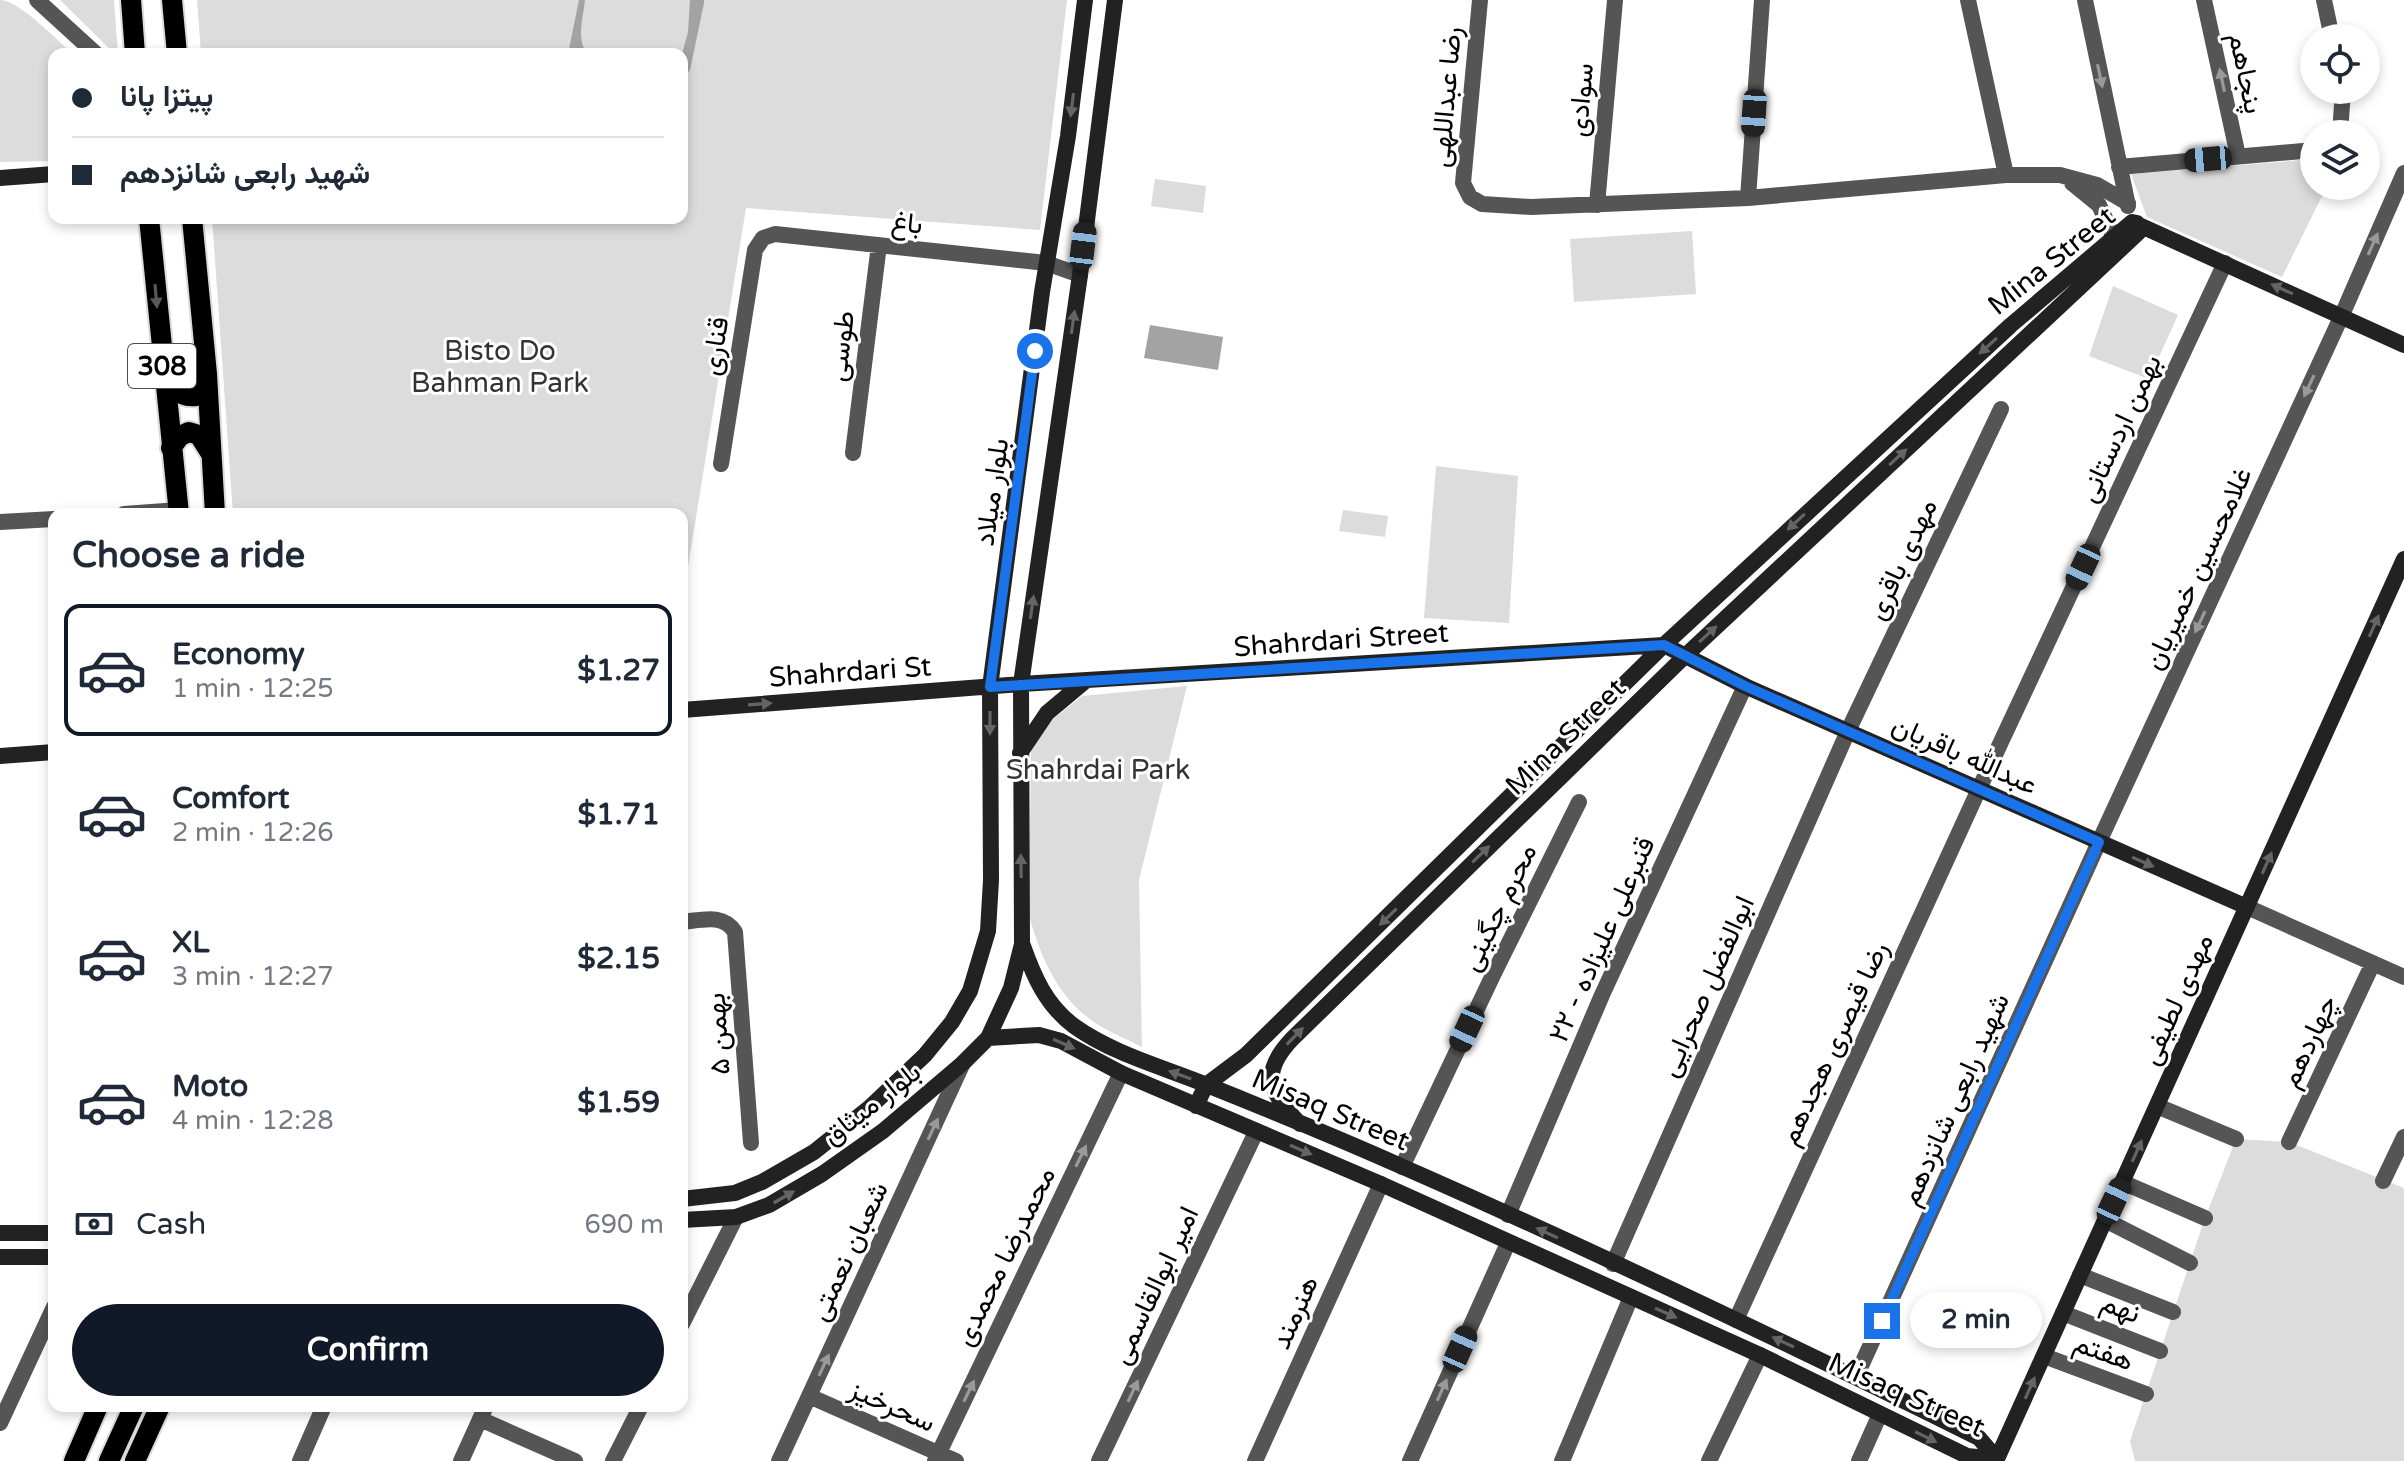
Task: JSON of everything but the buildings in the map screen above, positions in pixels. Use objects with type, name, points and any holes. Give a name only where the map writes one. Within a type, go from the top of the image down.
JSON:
[{"type":"main road","points":[[131,0],[135,48]]},
{"type":"main road","points":[[172,0],[176,48]]},
{"type":"main road","name":"بلوار میلاد","points":[[970,991],[988,931],[991,880],[990,687],[1046,263],[1085,0]]},
{"type":"main road","name":"بلوار میلاد","points":[[1022,944],[1021,684],[1080,275],[1115,0]]},
{"type":"main road","points":[[1077,67],[1105,71]]},
{"type":"main road","points":[[0,178],[48,174]]},
{"type":"main road","name":"308","points":[[150,224],[178,508]]},
{"type":"main road","name":"308","points":[[193,224],[207,374],[215,508]]},
{"type":"main road","points":[[2135,224],[2404,345]]},
{"type":"main road","name":"Mina Street","points":[[1206,1085],[1246,1055],[1664,645],[2011,325],[2114,238],[2135,224],[2139,232],[1685,656],[1280,1051],[1271,1082],[1277,1099],[1300,1124]]},
{"type":"main road","points":[[162,365],[171,385],[187,397],[196,396],[207,374]]},
{"type":"main road","points":[[171,448],[180,436],[189,432],[199,435],[211,454]]},
{"type":"main road","name":"مهدی لطیفی","points":[[1999,1460],[2404,559]]},
{"type":"main road","name":"عبدالله باقریان","points":[[1664,645],[1745,686],[2247,907]]},
{"type":"main road","name":"Shahrdari Street","points":[[1021,684],[1664,645]]},
{"type":"main road","points":[[1019,754],[1047,713],[1085,681]]},
{"type":"main road","name":"Shahrdari St","points":[[688,710],[1021,684]]},
{"type":"main road","points":[[0,756],[48,752]]},
{"type":"main road","name":"Misaq Street","points":[[1022,944],[1035,981],[1053,1007],[1075,1027],[1135,1058],[1402,1167],[1736,1320],[1979,1438],[1999,1460]]},
{"type":"main road","name":"بلوار میثاق","points":[[688,1220],[736,1217],[769,1205],[822,1174],[883,1131],[988,1038],[1011,988],[1022,944]]},
{"type":"main road","name":"بلوار میثاق","points":[[688,1198],[735,1193],[762,1182],[814,1152],[869,1108],[925,1055],[952,1022],[970,991]]},
{"type":"main road","name":"Misaq Street","points":[[988,1038],[1039,1035],[1061,1041],[1121,1073],[1381,1184],[1760,1355],[1967,1456],[1999,1460]]},
{"type":"main road","points":[[1196,1106],[1206,1085]]},
{"type":"main road","points":[[0,1233],[48,1233]]},
{"type":"main road","points":[[0,1257],[48,1257]]},
{"type":"main road","points":[[74,1461],[95,1412]]},
{"type":"main road","points":[[109,1461],[131,1412]]},
{"type":"main road","points":[[135,1461],[157,1412]]},
{"type":"street","points":[[37,0],[89,48]]},
{"type":"street","name":"رضا عبداللهی","points":[[1480,0],[1463,183],[1470,197],[1482,204],[1494,205],[1597,205]]},
{"type":"street","name":"سوادی","points":[[1597,205],[1615,0]]},
{"type":"street","points":[[1748,198],[1762,0]]},
{"type":"street","points":[[1968,0],[2006,175]]},
{"type":"street","points":[[2085,0],[2119,167],[2135,224]]},
{"type":"street","name":"پنجاهم","points":[[2204,0],[2238,156]]},
{"type":"street","points":[[2324,0],[2329,24]]},
{"type":"street","points":[[2119,167],[2300,151]]},
{"type":"street","name":"غلامحسین خمیریان","points":[[2099,842],[2342,315],[2404,173]]},
{"type":"street","points":[[1597,205],[1748,198],[2006,175],[2060,175],[2097,185],[2128,203]]},
{"type":"street","points":[[2060,175],[2099,205],[2114,238]]},
{"type":"street","name":"باغ","points":[[763,238],[775,234],[1046,263],[1080,275]]},
{"type":"street","name":"قناری","points":[[721,464],[755,250],[763,238]]},
{"type":"street","name":"طوسی","points":[[853,453],[879,245]]},
{"type":"street","name":"بهمن اردستانی","points":[[1979,789],[2225,263]]},
{"type":"street","name":"مهدی باقری","points":[[1848,731],[2001,409]]},
{"type":"street","points":[[0,522],[48,519]]},
{"type":"street","name":"قنبرعلی علیزاده - ۲۲","points":[[1508,1215],[1602,995],[1745,686]]},
{"type":"street","name":"ابوالفضل صحرایی","points":[[1613,1264],[1848,731]]},
{"type":"street","name":"رضا قیصری هجدهم","points":[[1736,1320],[1979,789]]},
{"type":"street","name":"محرم چگینی","points":[[1402,1167],[1486,988],[1579,802]]},
{"type":"street","name":"شهید رابعی شانزدهم","points":[[1856,1377],[2099,842]]},
{"type":"street","points":[[2247,907],[2404,977]]},
{"type":"street","name":"بهمن ۵","points":[[688,922],[721,919],[730,923],[735,932],[751,1143]]},
{"type":"street","name":"چهاردهم","points":[[2289,1142],[2373,963]]},
{"type":"street","name":"شعبان نعمتی","points":[[779,1461],[963,1063]]},
{"type":"street","name":"محمدرضا محمدی","points":[[937,1457],[1121,1073]]},
{"type":"street","points":[[2157,1106],[2236,1139]]},
{"type":"street","name":"امیر ابوالقاسمی","points":[[1099,1461],[1256,1132]]},
{"type":"street","points":[[2383,1181],[2404,1137]]},
{"type":"street","points":[[2122,1182],[2205,1218]]},
{"type":"street","name":"هنرمند","points":[[1255,1461],[1381,1184]]},
{"type":"street","points":[[688,1312],[736,1217]]},
{"type":"street","points":[[2105,1220],[2190,1263]]},
{"type":"street","points":[[1416,1459],[1508,1243]]},
{"type":"street","points":[[2080,1275],[2173,1312]]},
{"type":"street","points":[[1562,1461],[1631,1297]]},
{"type":"street","name":"نهم","points":[[2063,1313],[2160,1351]]},
{"type":"street","points":[[0,1423],[48,1320]]},
{"type":"street","points":[[1709,1461],[1760,1355]]},
{"type":"street","name":"هفتم","points":[[2044,1356],[2146,1394]]},
{"type":"street","name":"سحرخیز","points":[[809,1396],[937,1457],[956,1461]]},
{"type":"street","points":[[300,1461],[321,1412]]},
{"type":"street","points":[[461,1461],[483,1412],[575,1461]]},
{"type":"street","points":[[613,1461],[638,1412]]},
{"type":"street","points":[[1859,1461],[1880,1414]]},
{"type":"green space","points":[[0,0],[27,14],[66,48],[48,48],[48,161],[0,162]]},
{"type":"green space","points":[[60,0],[114,0],[118,48],[109,48]]},
{"type":"green space","name":"Bisto Do Bahman Park","points":[[197,0],[1067,0],[1040,230],[746,208],[688,567],[688,508],[233,508],[212,224],[688,224],[688,48],[201,48]]},
{"type":"green space","points":[[2300,160],[2300,200],[2320,200],[2282,277],[2147,217],[2131,174]]},
{"type":"green space","points":[[1155,179],[1206,186],[1203,213],[1151,206]]},
{"type":"green space","points":[[1692,231],[1696,294],[1574,302],[1570,239]]},
{"type":"green space","points":[[2113,286],[2178,315],[2149,379],[2089,356]]},
{"type":"green space","points":[[1436,466],[1518,476],[1509,623],[1424,618]]},
{"type":"green space","points":[[1343,510],[1388,516],[1385,537],[1339,531]]},
{"type":"green space","name":"Shahrdai Park","points":[[1187,686],[1139,880],[1142,1047],[1100,1026],[1076,1007],[1050,971],[1038,944],[1029,915],[1031,751],[1052,720],[1082,696]]},
{"type":"green space","points":[[2236,1139],[2289,1142],[2404,1188],[2404,1461],[2135,1461],[2130,1441],[2205,1218]]},
{"type":"shaded area","points":[[579,0],[585,0],[581,34],[584,48],[569,48]]},
{"type":"shaded area","points":[[690,0],[704,0],[688,73],[688,48],[684,48]]},
{"type":"shaded area","points":[[1150,325],[1223,337],[1218,370],[1144,358]]},
{"type":"route","points":[[1035,351],[990,687],[1664,645],[1745,686],[2099,842],[1882,1321]]}]
